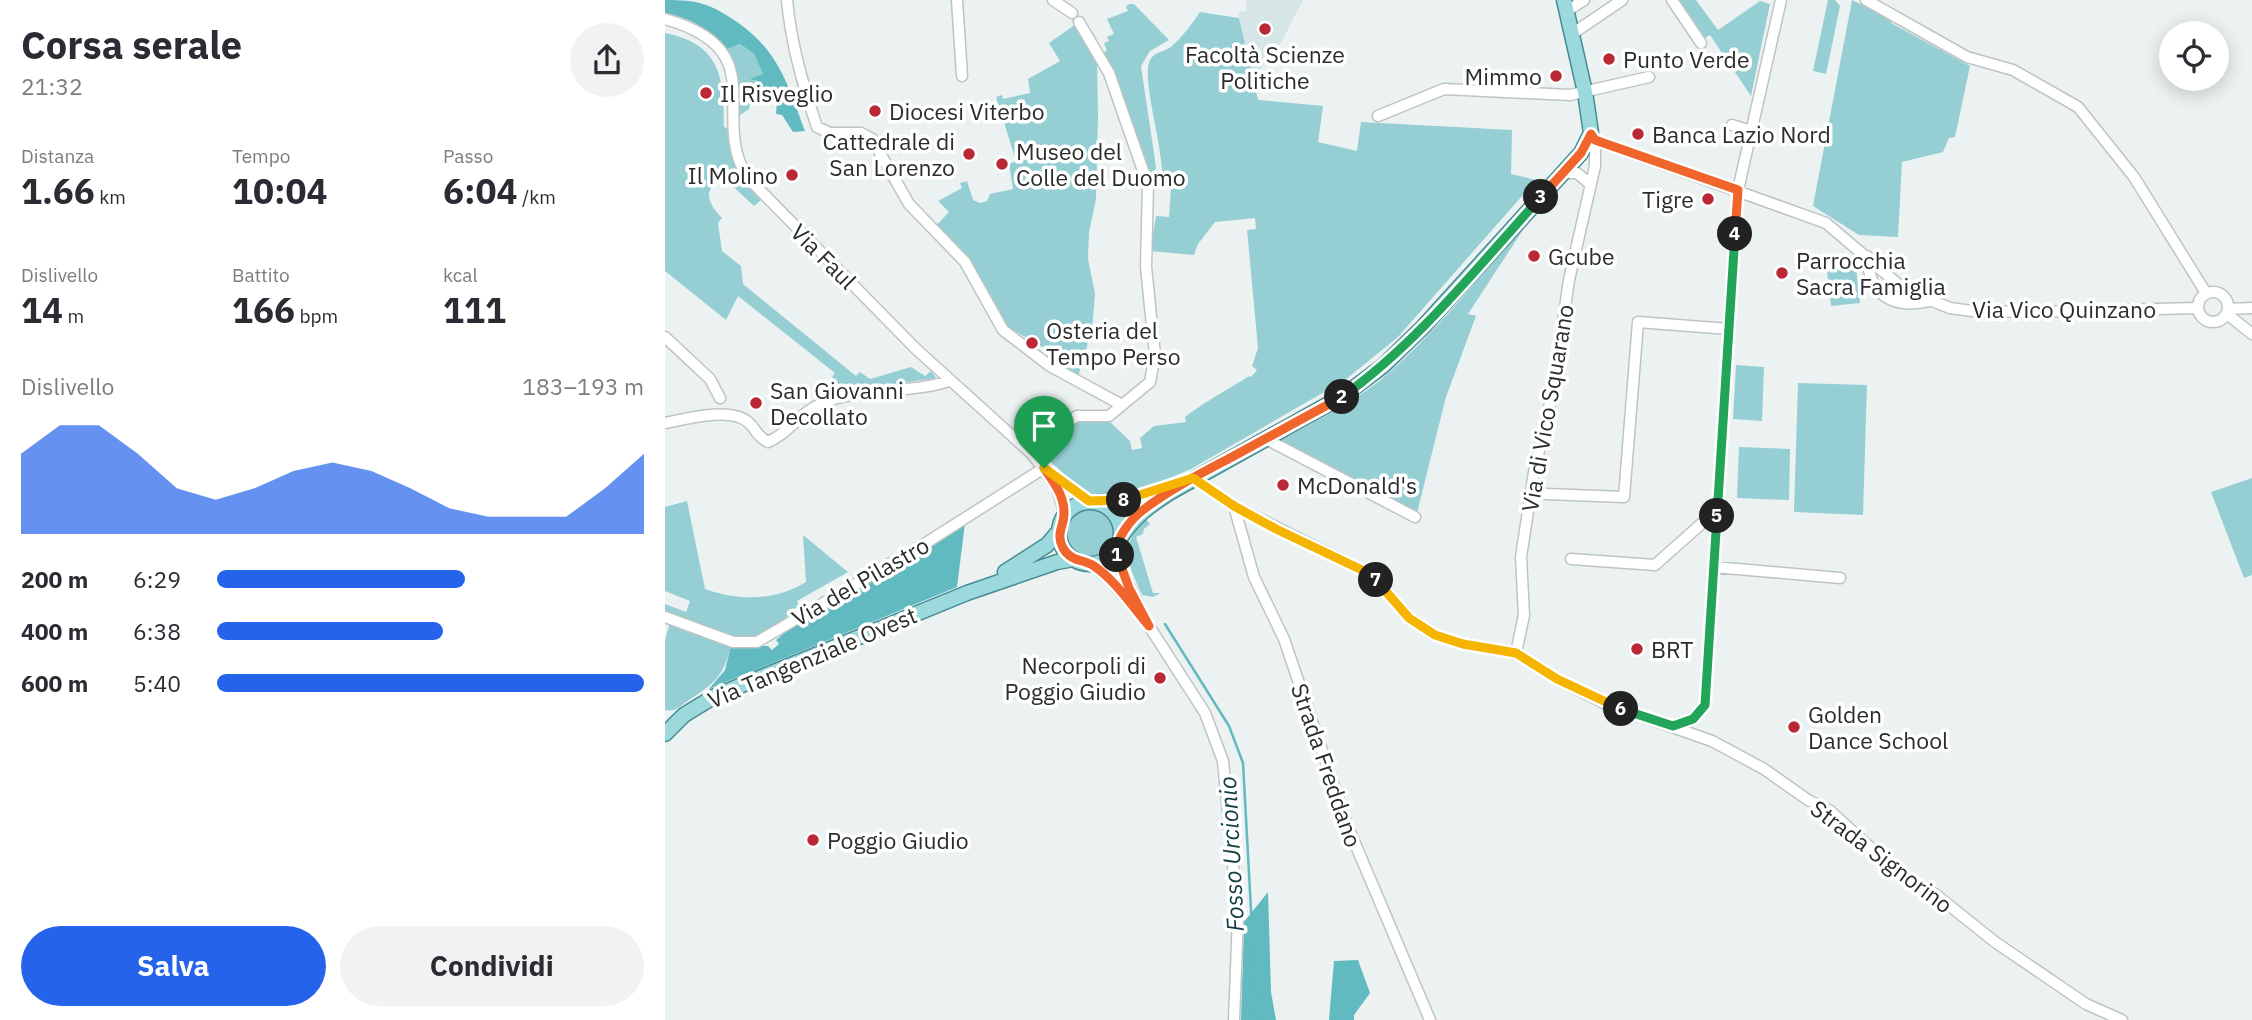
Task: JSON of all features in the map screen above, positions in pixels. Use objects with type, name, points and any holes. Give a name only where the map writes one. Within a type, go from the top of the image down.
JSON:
[{"type":"main road","name":"Via di Vico Squarano","points":[[1566,5],[1593,137]]},
{"type":"main road","points":[[1193,478],[1136,499],[1075,505],[1065,514],[1059,531],[1062,545],[1074,559],[1091,564],[1104,561],[1119,543],[1131,521],[1143,510],[1193,478],[1343,396],[1383,366],[1423,327],[1593,137]]},
{"type":"main road","points":[[1093,502],[1107,506],[1116,515],[1119,543]]},
{"type":"main road","name":"Via Tangenziale Ovest","points":[[967,593],[1018,565],[1047,545],[1059,531]]},
{"type":"main road","name":"Via Tangenziale Ovest","points":[[665,734],[684,715],[715,696],[967,593],[1057,562],[1074,559]]},
{"type":"street","points":[[787,0],[789,29],[799,74],[817,127],[830,133],[861,133],[872,139],[909,204],[965,262],[1003,331],[1050,366],[1122,405]]},
{"type":"street","points":[[957,0],[962,76]]},
{"type":"street","points":[[1026,448],[1077,416],[1109,416],[1150,382],[1155,355],[1146,267],[1148,185],[1109,72],[1075,18],[1053,0]]},
{"type":"street","points":[[1566,5],[1584,0]]},
{"type":"street","points":[[1572,34],[1622,0]]},
{"type":"street","points":[[1672,0],[1700,43]]},
{"type":"street","points":[[1673,726],[1693,719],[1705,705],[1738,190],[1781,0]]},
{"type":"street","points":[[1866,0],[1967,57],[2014,70],[2078,107],[2134,177],[2206,293]]},
{"type":"street","name":"Via Faul","points":[[665,19],[696,30],[719,49],[725,60],[734,85],[735,134],[741,168],[747,177],[949,381],[1026,448],[1056,485],[1065,514]]},
{"type":"street","points":[[1378,116],[1444,89],[1561,92],[1576,89],[1585,92],[1649,77]]},
{"type":"street","points":[[1732,125],[1751,131]]},
{"type":"street","name":"Via di Vico Squarano","points":[[1516,653],[1524,615],[1521,557],[1534,472],[1553,391],[1569,280],[1595,166],[1593,137]]},
{"type":"street","name":"Via Vico Quinzano","points":[[1593,137],[1826,223],[1899,285],[1949,309],[1972,312],[2198,308],[2202,317],[2210,322],[2220,321],[2228,311]]},
{"type":"street","points":[[1563,173],[1577,173],[1590,184]]},
{"type":"street","points":[[1867,256],[1870,281],[1886,297],[1910,304],[1930,301]]},
{"type":"street","points":[[1886,297],[1894,294],[1899,285]]},
{"type":"street","points":[[2198,308],[2200,299],[2206,293],[2220,293],[2227,299],[2228,311],[2252,334]]},
{"type":"street","points":[[2228,311],[2252,308]]},
{"type":"street","points":[[1546,494],[1623,496],[1638,322],[1729,328]]},
{"type":"street","points":[[665,337],[710,379],[720,398]]},
{"type":"street","points":[[665,423],[706,415],[740,418],[749,423],[757,437],[768,442],[779,438],[806,410],[826,401],[949,381]]},
{"type":"street","points":[[1266,439],[1415,517]]},
{"type":"street","name":"Via Faul","points":[[1044,468],[1093,502]]},
{"type":"street","name":"Via del Pilastro","points":[[665,617],[733,642],[757,642],[929,541],[1044,468]]},
{"type":"street","name":"Strada Signorino","points":[[1193,478],[1234,506],[1364,571],[1380,584],[1409,618],[1435,635],[1463,644],[1516,653],[1604,704],[1712,740],[1765,769],[1808,800],[1829,810],[1905,879],[1935,894],[1994,942],[2086,1004],[2122,1020]]},
{"type":"street","name":"Strada Freddano","points":[[1234,506],[1254,576],[1284,639],[1348,827],[1430,1020]]},
{"type":"street","points":[[1571,559],[1655,565],[1718,509]]},
{"type":"street","points":[[1119,543],[1126,581],[1149,626],[1205,713],[1216,736],[1223,761],[1238,917],[1234,1020]]},
{"type":"street","points":[[1091,564],[1109,579],[1149,626]]},
{"type":"street","points":[[1714,567],[1840,578]]},
{"type":"street","points":[[665,717],[669,719],[684,715]]},
{"type":"shaded area","points":[[665,0],[695,2],[711,7],[751,33],[780,70],[805,131],[793,132],[782,115],[776,114],[777,102],[766,99],[757,81],[750,79],[763,74],[754,54],[740,44],[727,49],[699,25],[665,13]]},
{"type":"shaded area","name":"Facoltà Scienze Politiche","points":[[1246,0],[1303,0],[1283,39],[1254,78],[1247,60],[1238,12],[1246,11]]},
{"type":"shaded area","points":[[1677,0],[1696,0],[1718,30],[1760,1],[1770,4],[1751,96],[1710,35],[1703,39]]},
{"type":"shaded area","points":[[1828,0],[1835,0],[1840,6],[1826,74],[1813,71]]},
{"type":"shaded area","points":[[1852,0],[1891,19],[1891,23],[1970,66],[1955,137],[1949,138],[1943,152],[1902,162],[1898,237],[1859,235],[1813,206]]},
{"type":"shaded area","points":[[1134,4],[1169,40],[1150,51],[1141,66],[1156,167],[1153,181],[1103,52],[1107,51],[1104,43],[1109,41],[1107,37],[1114,34],[1107,19],[1128,11],[1126,6]]},
{"type":"shaded area","points":[[1200,12],[1239,18],[1258,100],[1323,106],[1318,142],[1357,151],[1361,122],[1512,130],[1511,174],[1536,180],[1398,337],[1345,380],[1191,469],[1135,493],[1097,496],[1077,486],[1037,449],[1081,420],[1109,421],[1130,441],[1132,450],[1142,448],[1140,438],[1154,426],[1186,422],[1185,417],[1193,411],[1251,377],[1257,370],[1252,366],[1258,348],[1247,230],[1256,229],[1255,218],[1215,222],[1198,244],[1194,255],[1150,251],[1156,216],[1169,217],[1171,188],[1162,184],[1148,69],[1152,57],[1172,46]]},
{"type":"shaded area","points":[[1076,24],[1097,56],[1098,117],[1096,199],[1089,232],[1088,259],[1095,294],[1092,329],[1078,377],[1051,363],[1056,355],[1006,326],[935,227],[949,212],[938,201],[962,188],[960,183],[967,181],[973,200],[980,203],[987,201],[990,194],[1013,189],[1009,164],[1016,161],[996,97],[1002,95],[1003,99],[1030,93],[1028,79],[1060,61],[1049,43]]},
{"type":"shaded area","points":[[665,33],[698,45],[715,66],[723,93],[724,127],[727,128],[734,159],[746,183],[761,200],[754,206],[726,180],[712,186],[710,191],[710,201],[722,218],[718,223],[722,251],[741,266],[743,284],[856,376],[860,372],[870,379],[911,367],[925,376],[931,371],[936,378],[845,391],[832,377],[835,373],[738,296],[726,320],[665,271]]},
{"type":"shaded area","points":[[740,44],[754,54],[763,74],[754,79],[762,93],[752,96],[749,109],[739,116],[738,76],[727,49]]},
{"type":"shaded area","points":[[1532,216],[1468,314],[1476,316],[1446,397],[1417,513],[1280,441],[1351,401],[1390,372],[1446,316]]},
{"type":"shaded area","points":[[1855,259],[1860,303],[1831,306],[1826,262]]},
{"type":"shaded area","points":[[1736,365],[1764,367],[1762,421],[1733,419]]},
{"type":"shaded area","points":[[1798,383],[1867,385],[1863,515],[1794,512]]},
{"type":"shaded area","points":[[1739,447],[1790,449],[1789,500],[1737,498]]},
{"type":"shaded area","points":[[2252,478],[2252,575],[2244,578],[2211,492]]},
{"type":"shaded area","points":[[687,501],[705,589],[731,596],[757,597],[782,593],[806,582],[803,535],[848,572],[797,601],[799,606],[760,636],[736,639],[665,612],[665,604],[686,612],[690,601],[665,591],[665,507]]},
{"type":"shaded area","points":[[1090,510],[1106,517],[1113,533],[1106,549],[1090,556],[1074,549],[1067,533],[1074,517]]},
{"type":"shaded area","points":[[1146,519],[1150,524],[1143,534],[1136,537],[1153,593],[1161,593],[1153,597],[1142,595],[1128,556],[1131,538]]},
{"type":"shaded area","points":[[965,523],[957,587],[709,689],[725,670],[731,646],[768,646],[772,650],[779,644],[776,640],[795,624]]},
{"type":"shaded area","points":[[670,622],[731,646],[725,665],[712,684],[678,708],[665,710],[665,640]]},
{"type":"shaded area","points":[[1268,892],[1271,992],[1276,1020],[1241,1020],[1244,922]]},
{"type":"shaded area","points":[[1358,960],[1370,993],[1354,1015],[1354,1020],[1329,1020],[1334,961]]},
{"type":"waterway","name":"Fosso Urcionio","points":[[1165,624],[1229,726],[1243,763],[1257,1020]]},
{"type":"place","name":"Facoltà Scienze Politiche","points":[[1265,29]]},
{"type":"place","name":"Punto Verde","points":[[1609,59]]},
{"type":"place","name":"Mimmo","points":[[1556,76]]},
{"type":"place","name":"Il Risveglio","points":[[706,93]]},
{"type":"place","name":"Diocesi Viterbo","points":[[875,111]]},
{"type":"place","name":"Banca Lazio Nord","points":[[1638,134]]},
{"type":"place","name":"Cattedrale di San Lorenzo","points":[[969,154]]},
{"type":"place","name":"Museo del Colle del Duomo","points":[[1002,164]]},
{"type":"place","name":"Il Molino","points":[[792,175]]},
{"type":"place","name":"Tigre","points":[[1708,199]]},
{"type":"place","name":"Gcube","points":[[1534,256]]},
{"type":"place","name":"Parrocchia Sacra Famiglia","points":[[1782,273]]},
{"type":"place","name":"Osteria del Tempo Perso","points":[[1032,343]]},
{"type":"place","name":"San Giovanni Decollato","points":[[756,403]]},
{"type":"place","name":"McDonald's","points":[[1283,485]]},
{"type":"place","name":"BRT","points":[[1637,649]]},
{"type":"place","name":"Necorpoli di Poggio Giudio","points":[[1160,678]]},
{"type":"place","name":"Golden Dance School","points":[[1794,727]]},
{"type":"place","name":"Poggio Giudio","points":[[813,840]]},
{"type":"route","points":[[1044,468],[1062,499],[1065,514],[1059,531],[1065,551],[1074,559],[1091,564],[1109,579],[1149,626],[1129,588],[1116,550],[1131,521],[1143,510],[1193,478],[1343,396],[1383,366],[1423,327],[1581,153],[1591,134],[1595,140],[1738,190],[1705,705],[1693,719],[1673,726],[1604,704],[1516,653],[1463,644],[1435,635],[1409,618],[1380,584],[1364,571],[1276,529],[1234,506],[1193,478],[1136,499],[1098,502],[1089,501],[1044,468]]}]
